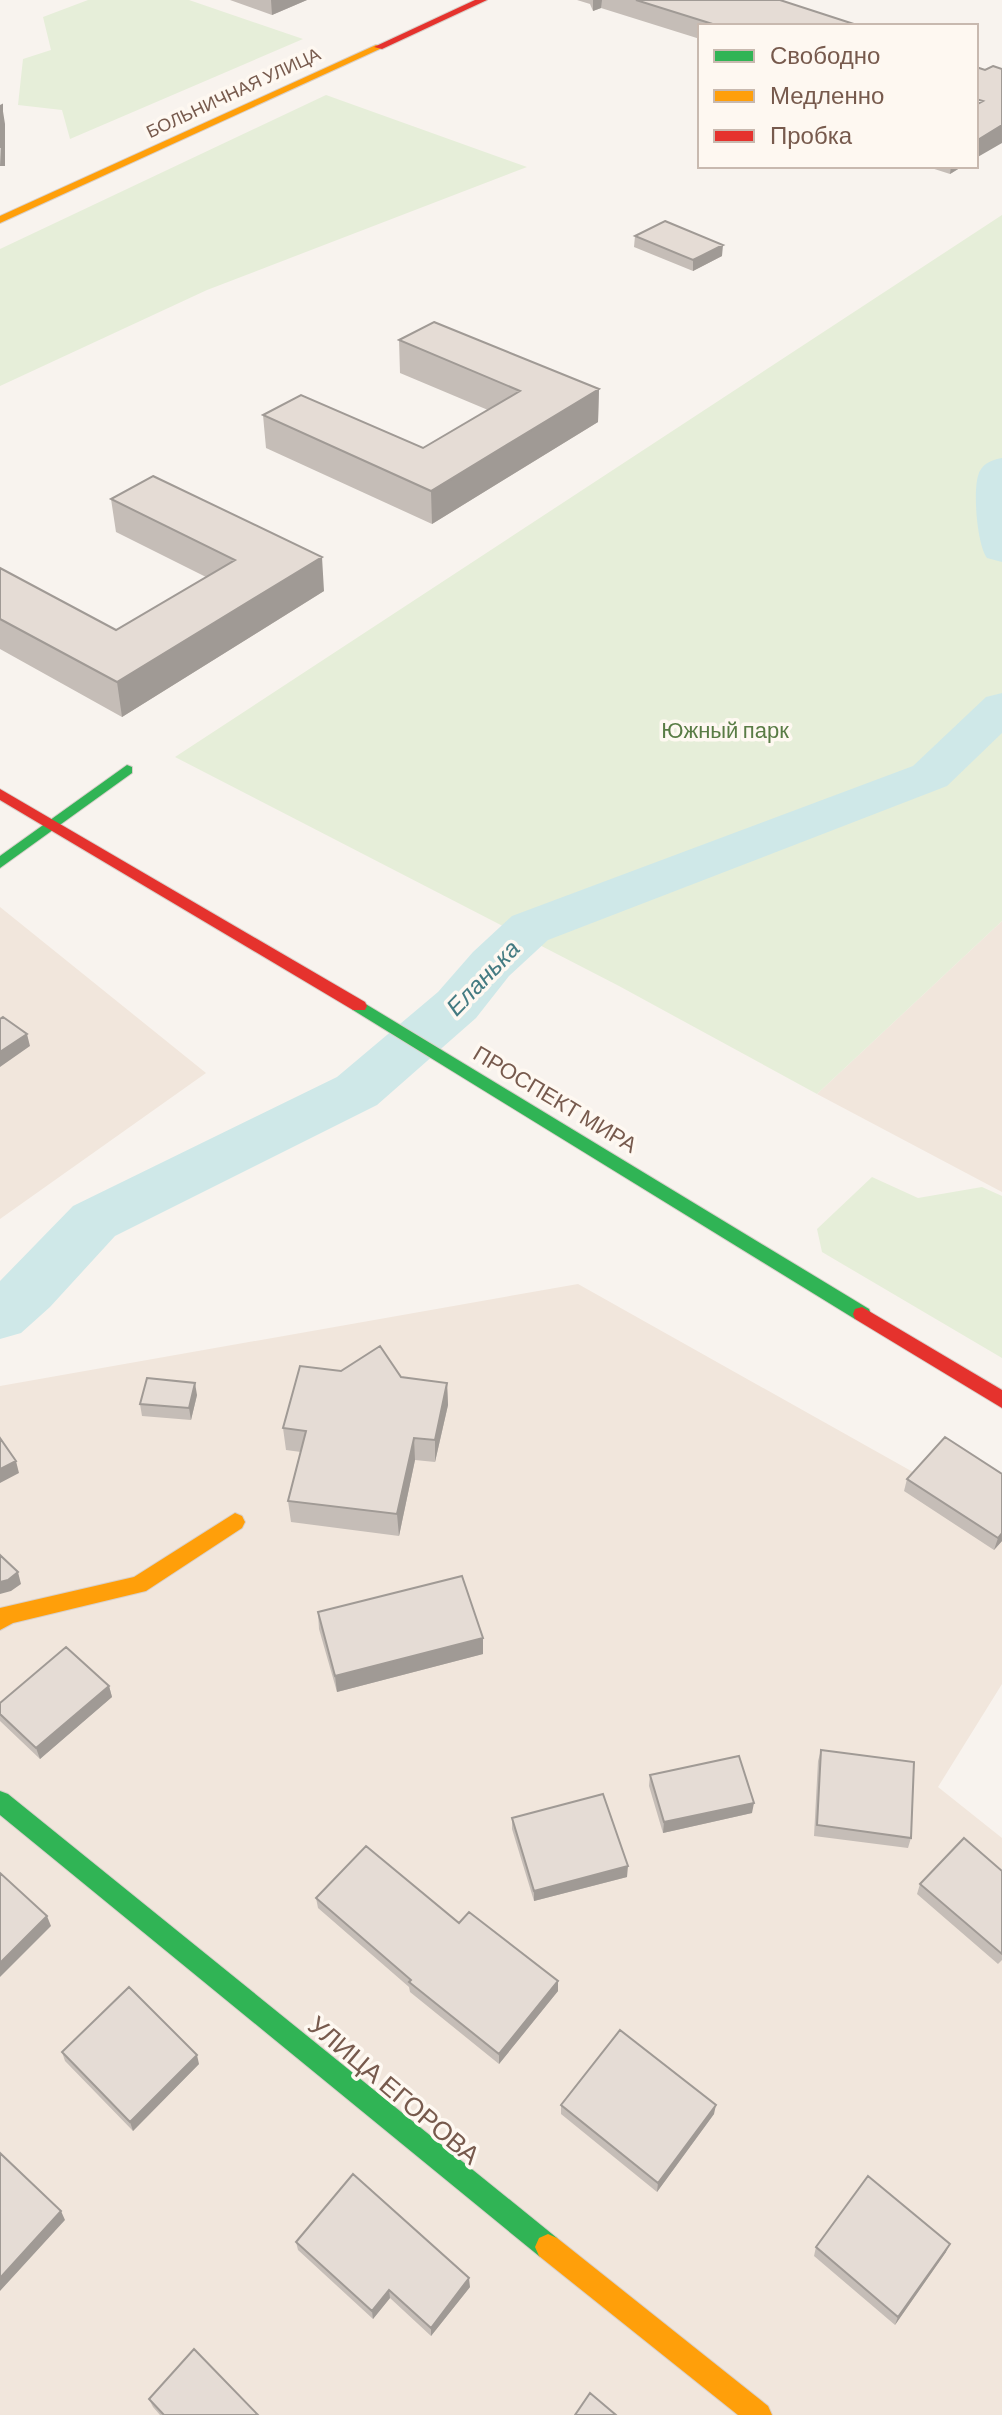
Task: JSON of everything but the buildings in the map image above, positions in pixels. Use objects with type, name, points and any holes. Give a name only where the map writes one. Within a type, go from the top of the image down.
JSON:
[{"type":"main road","name":"БОЛЬНИЧНАЯ УЛИЦА","points":[[0,220],[482,0]]},
{"type":"main road","points":[[0,863],[127,770]]},
{"type":"main road","name":"ПРОСПЕКТ МИРА","points":[[0,794],[391,1025],[1002,1400]]},
{"type":"main road","points":[[0,1621],[7,1615],[139,1585],[235,1522]]},
{"type":"main road","name":"УЛИЦА ЕГОРОВА","points":[[0,1801],[184,1948],[548,2250],[759,2415]]},
{"type":"shaded area","points":[[0,907],[206,1073],[0,1219]]},
{"type":"shaded area","points":[[1002,921],[1002,1192],[817,1094]]},
{"type":"shaded area","points":[[578,1284],[1002,1522],[1002,1684],[938,1787],[1002,1838],[1002,2415],[0,2415],[0,1386]]},
{"type":"green space","points":[[88,0],[189,0],[303,39],[70,139],[62,110],[18,105],[23,59],[51,50],[43,17]]},
{"type":"green space","points":[[326,95],[527,167],[207,290],[0,386],[0,249]]},
{"type":"green space","name":"Южный парк","points":[[1002,215],[1002,921],[817,1094],[619,986],[175,757]]},
{"type":"green space","points":[[872,1177],[918,1198],[982,1187],[1002,1196],[1002,1358],[822,1252],[817,1229]]},
{"type":"waterway","name":"Еланька","points":[[1002,470],[998,475],[999,540],[1002,549]]},
{"type":"waterway","name":"Еланька","points":[[0,1316],[29,1291],[94,1221],[357,1091],[457,1005],[491,964],[530,928],[930,776],[1002,707]]},
{"type":"traffic: fast","points":[[0,863],[127,770]]},
{"type":"traffic: fast","points":[[359,1006],[862,1314]]},
{"type":"traffic: fast","points":[[0,1801],[548,2247]]},
{"type":"traffic: slow","points":[[0,220],[379,47]]},
{"type":"traffic: slow","points":[[0,1621],[7,1615],[139,1585],[235,1522]]},
{"type":"traffic: slow","points":[[548,2247],[759,2415]]},
{"type":"traffic: jam","points":[[379,47],[482,0]]},
{"type":"traffic: jam","points":[[0,794],[359,1006]]},
{"type":"traffic: jam","points":[[862,1314],[1002,1400]]}]
